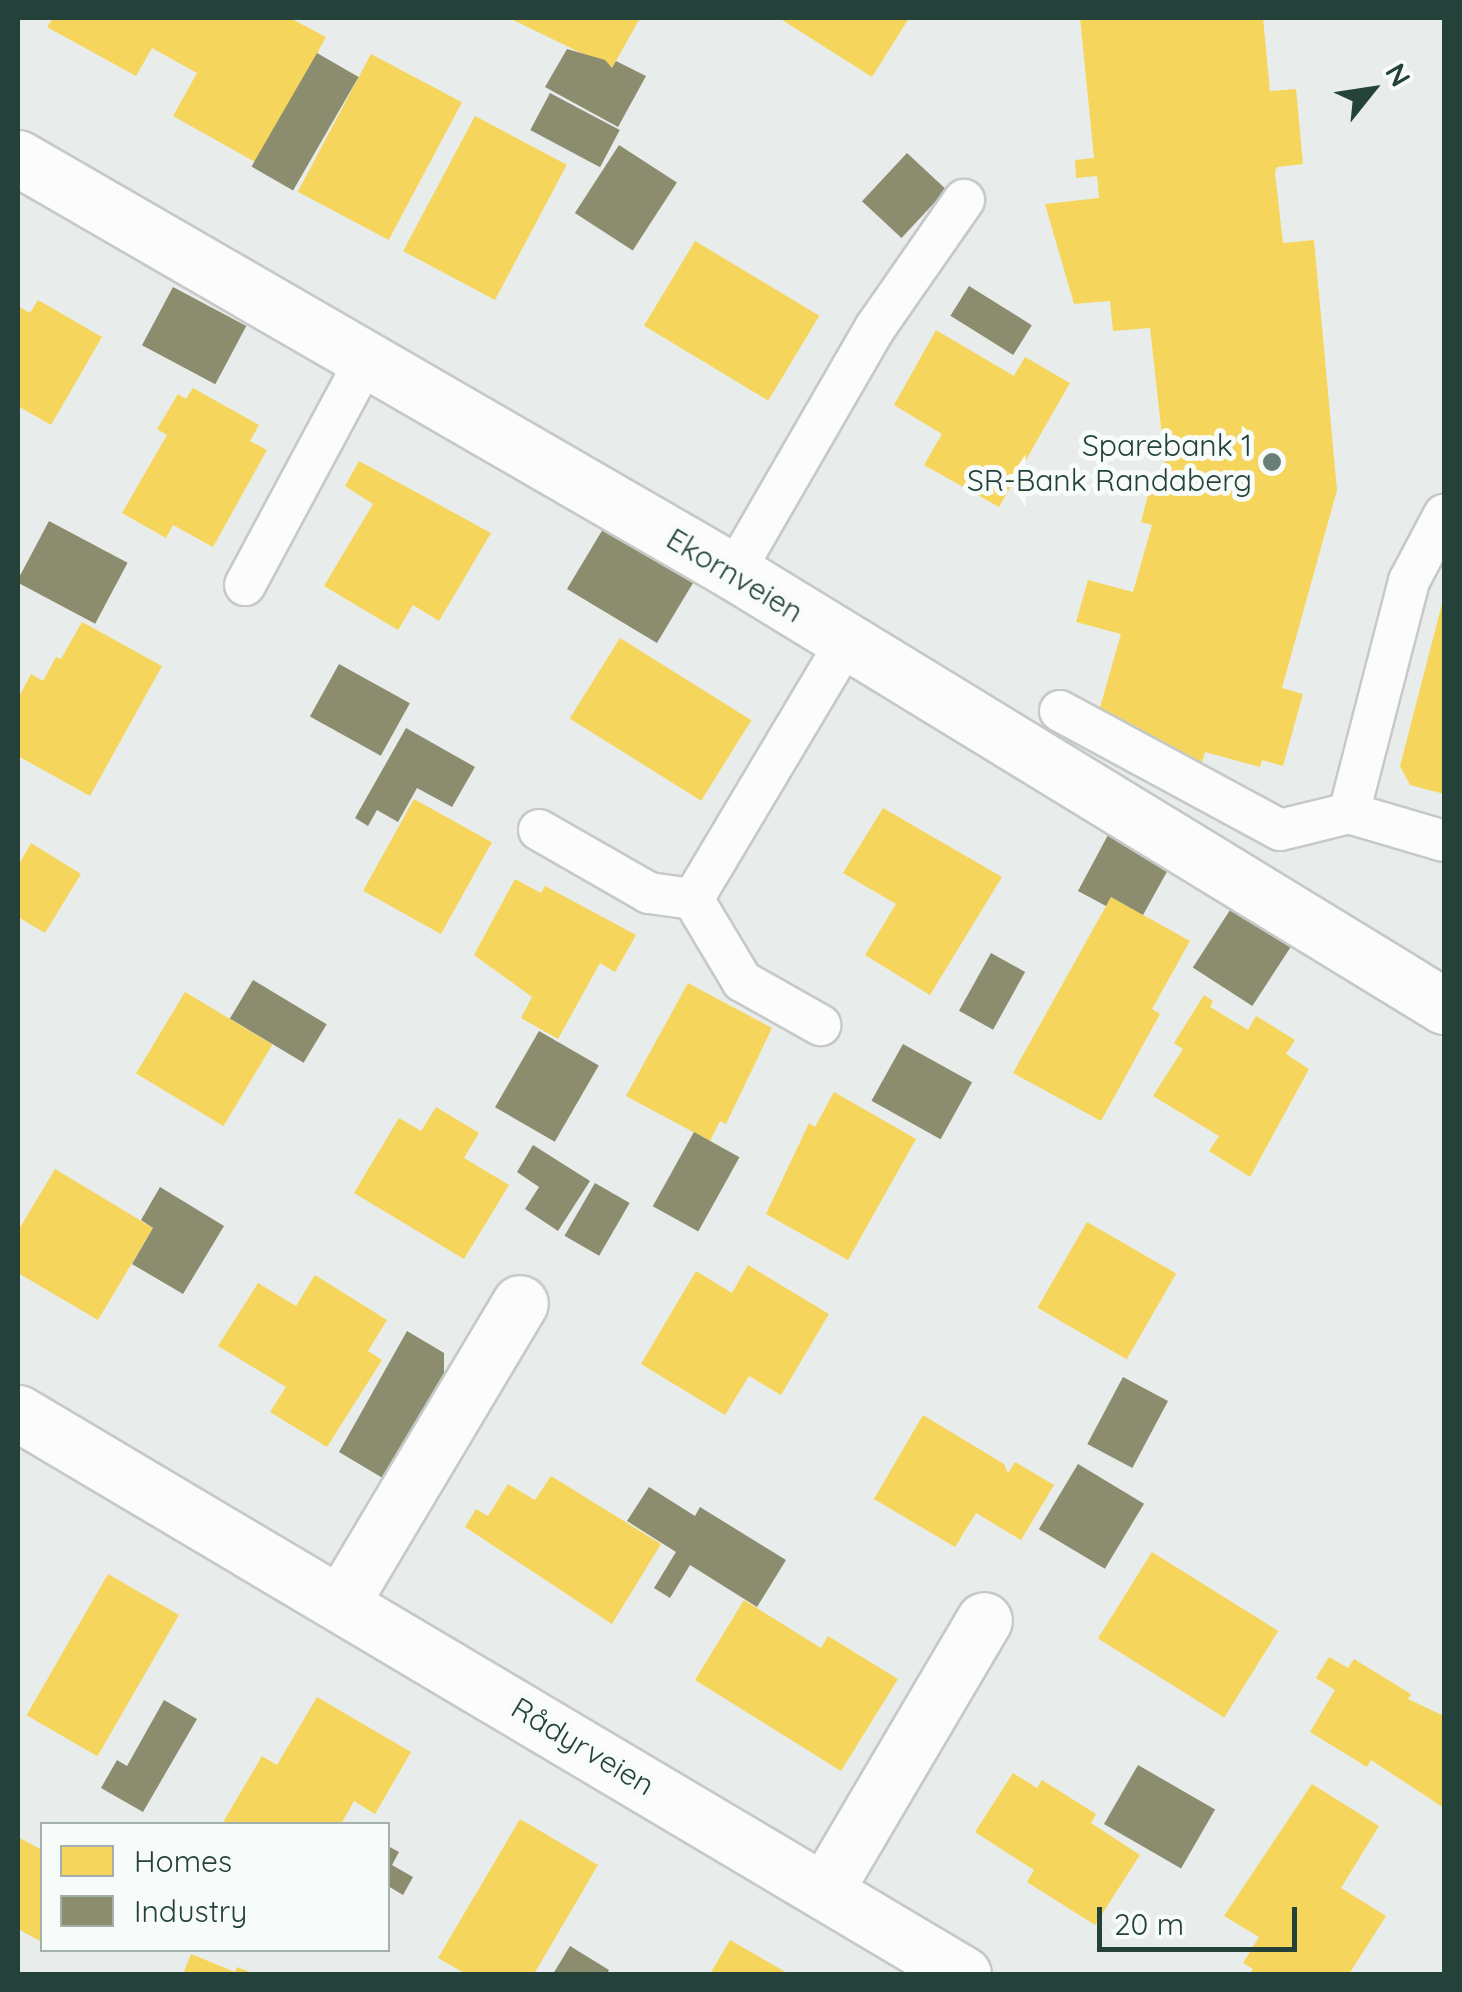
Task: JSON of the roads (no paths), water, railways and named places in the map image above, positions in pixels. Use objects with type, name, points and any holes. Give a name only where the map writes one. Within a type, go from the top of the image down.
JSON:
[{"type":"street","name":"Ekornveien","points":[[18,158],[734,572],[1444,1006]]},
{"type":"street","points":[[341,1602],[520,1302]]},
{"type":"street","name":"Rådyrveien","points":[[18,1413],[964,1974]]},
{"type":"street","points":[[824,1890],[984,1620]]},
{"type":"lane","points":[[734,572],[874,328],[964,200]]},
{"type":"lane","points":[[245,585],[365,361]]},
{"type":"lane","points":[[1349,813],[1409,581],[1444,515]]},
{"type":"lane","points":[[693,898],[847,641]]},
{"type":"lane","points":[[1060,712],[1280,830],[1349,813],[1444,842]]},
{"type":"lane","points":[[539,830],[649,892],[693,898]]},
{"type":"lane","points":[[693,898],[742,981],[820,1025]]},
{"type":"place","name":"Sparebank 1 SR-Bank Randaberg","points":[[1272,462]]}]
